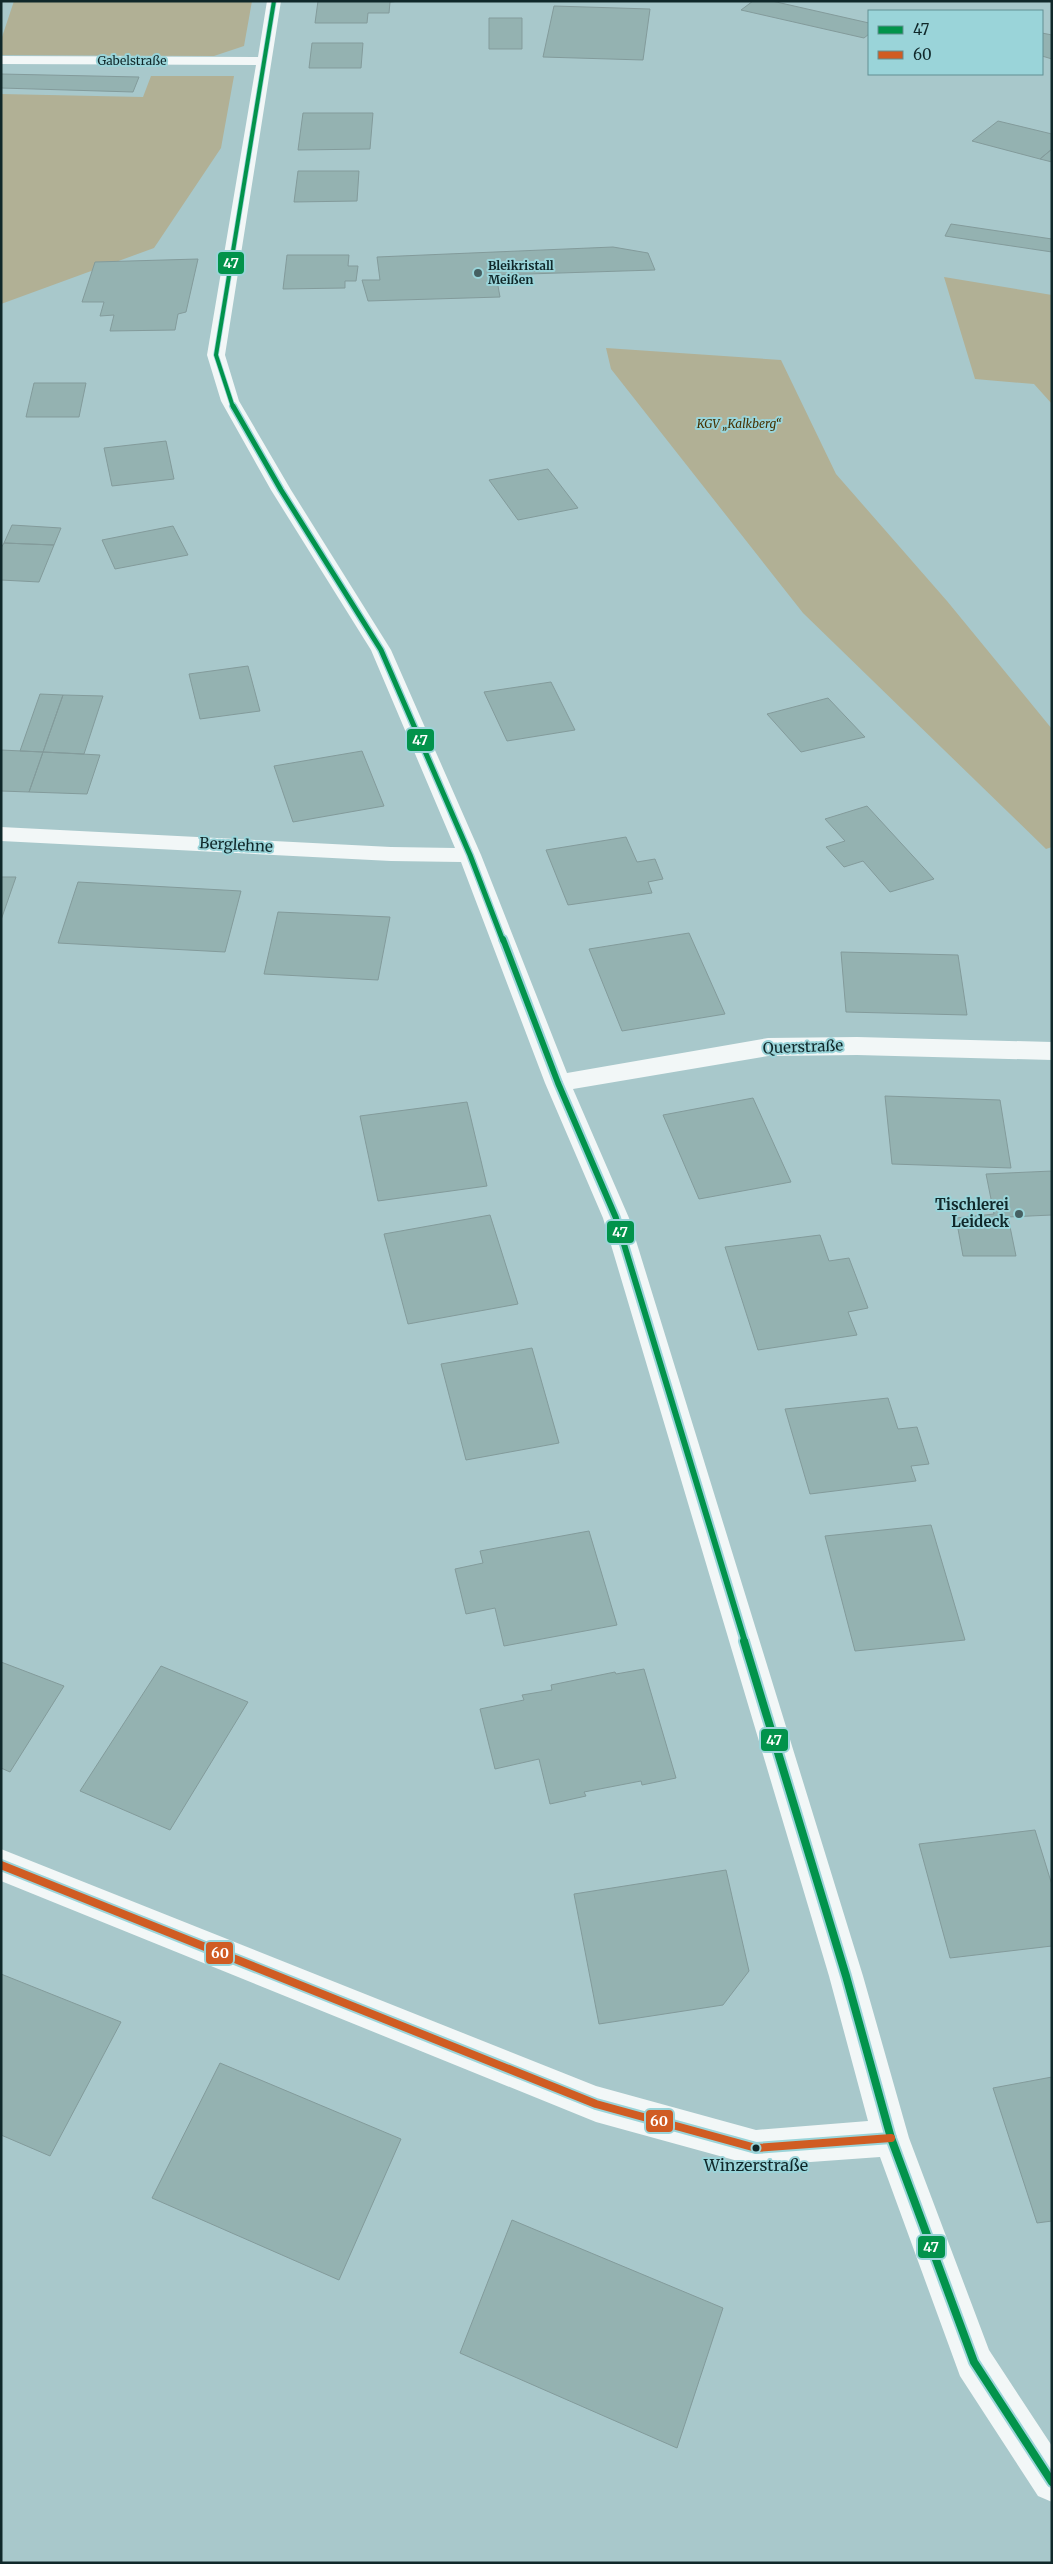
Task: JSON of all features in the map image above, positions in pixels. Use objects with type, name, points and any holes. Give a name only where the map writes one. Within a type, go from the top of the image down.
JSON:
[{"type":"street","points":[[274,1],[216,355],[230,402],[281,490],[381,650],[470,855],[558,1083],[616,1218],[846,1976],[891,2138],[974,2362],[1052,2482]]},
{"type":"street","name":"Gabelstraße","points":[[1,60],[263,61]]},
{"type":"street","name":"Berglehne","points":[[1,834],[391,854],[470,855]]},
{"type":"street","name":"Querstraße","points":[[558,1083],[768,1047],[857,1046],[1052,1051]]},
{"type":"street","points":[[1,1865],[596,2104],[756,2148],[891,2138]]},
{"type":"path","points":[[1046,1],[1052,3]]},
{"type":"green space","points":[[14,1],[252,1],[244,46],[214,56],[1,55],[1,40]]},
{"type":"green space","points":[[151,76],[234,76],[221,148],[154,248],[1,304],[1,94],[143,97]]},
{"type":"green space","points":[[944,277],[1052,295],[1052,404],[1034,384],[975,379]]},
{"type":"green space","name":"KGV „Kalkberg“","points":[[606,348],[781,360],[836,474],[947,601],[1052,729],[1052,847],[1046,849],[803,613],[611,369]]},
{"type":"building","points":[[318,1],[400,1],[390,2],[389,13],[368,13],[367,23],[315,23]]},
{"type":"building","points":[[753,1],[772,1],[868,23],[868,35],[864,38],[741,10]]},
{"type":"building","points":[[554,6],[650,9],[643,60],[543,57]]},
{"type":"building","points":[[489,18],[522,18],[522,49],[489,49]]},
{"type":"building","points":[[1043,33],[1052,35],[1052,59],[1043,56]]},
{"type":"building","points":[[312,43],[363,43],[361,68],[309,68]]},
{"type":"building","points":[[1,74],[139,77],[133,92],[1,88]]},
{"type":"building","points":[[303,113],[373,113],[370,149],[298,150]]},
{"type":"building","points":[[998,121],[1052,134],[1052,149],[1040,159],[972,141]]},
{"type":"building","points":[[1052,149],[1052,162],[1040,159]]},
{"type":"building","points":[[298,171],[359,171],[357,201],[294,202]]},
{"type":"building","points":[[951,224],[1052,239],[1052,252],[945,236]]},
{"type":"building","name":"Bleikristall Meißen","points":[[613,247],[648,253],[655,270],[496,275],[500,297],[368,301],[362,280],[380,280],[377,257]]},
{"type":"building","points":[[287,255],[349,255],[348,266],[358,266],[356,281],[345,281],[345,288],[283,289]]},
{"type":"building","points":[[198,259],[186,312],[178,314],[175,330],[110,331],[114,315],[100,316],[104,302],[82,302],[95,262]]},
{"type":"building","points":[[34,383],[86,383],[79,417],[26,417]]},
{"type":"building","points":[[166,441],[174,479],[112,486],[104,448]]},
{"type":"building","points":[[548,469],[578,508],[518,520],[489,480]]},
{"type":"building","points":[[12,525],[61,528],[54,545],[4,543]]},
{"type":"building","points":[[173,526],[188,555],[115,569],[102,540]]},
{"type":"building","points":[[4,543],[54,545],[39,582],[1,580],[1,548]]},
{"type":"building","points":[[248,666],[260,711],[200,719],[189,674]]},
{"type":"building","points":[[551,682],[575,730],[507,741],[484,692]]},
{"type":"building","points":[[40,694],[63,695],[43,752],[20,751]]},
{"type":"building","points":[[63,695],[103,696],[84,754],[43,752]]},
{"type":"building","points":[[828,698],[865,737],[801,752],[767,714]]},
{"type":"building","points":[[1,750],[43,752],[29,792],[1,791]]},
{"type":"building","points":[[362,751],[384,806],[293,822],[274,766]]},
{"type":"building","points":[[43,752],[100,755],[87,794],[29,792]]},
{"type":"building","points":[[867,806],[934,879],[890,892],[863,861],[844,867],[826,847],[845,841],[825,819]]},
{"type":"building","points":[[626,837],[637,862],[655,859],[663,879],[648,882],[652,893],[568,905],[546,850]]},
{"type":"building","points":[[1,877],[16,877],[1,920]]},
{"type":"building","points":[[78,882],[241,891],[225,952],[58,943]]},
{"type":"building","points":[[278,912],[390,917],[378,980],[264,974]]},
{"type":"building","points":[[689,933],[725,1014],[622,1031],[589,949]]},
{"type":"building","points":[[841,952],[958,955],[967,1015],[846,1012]]},
{"type":"building","points":[[885,1096],[1000,1100],[1011,1168],[892,1164]]},
{"type":"building","points":[[753,1098],[791,1182],[699,1199],[663,1115]]},
{"type":"building","points":[[467,1102],[487,1186],[378,1201],[360,1116]]},
{"type":"building","name":"Tischlerei Leideck","points":[[1052,1171],[1052,1215],[1008,1217],[1016,1256],[963,1256],[956,1218],[994,1214],[986,1174]]},
{"type":"building","points":[[490,1215],[518,1304],[408,1324],[384,1234]]},
{"type":"building","points":[[820,1235],[829,1261],[849,1258],[868,1308],[848,1312],[857,1335],[758,1350],[725,1247]]},
{"type":"building","points":[[532,1348],[559,1443],[466,1460],[441,1364]]},
{"type":"building","points":[[888,1398],[898,1429],[917,1427],[929,1464],[911,1466],[916,1481],[810,1494],[785,1409]]},
{"type":"building","points":[[931,1525],[965,1640],[855,1651],[825,1536]]},
{"type":"building","points":[[589,1531],[617,1625],[504,1646],[495,1608],[466,1614],[455,1569],[483,1563],[480,1551]]},
{"type":"building","points":[[1,1662],[64,1686],[10,1772],[1,1768]]},
{"type":"building","points":[[161,1666],[248,1702],[170,1830],[80,1791]]},
{"type":"building","points":[[644,1669],[676,1778],[642,1785],[641,1781],[584,1792],[586,1796],[550,1804],[539,1759],[495,1769],[480,1709],[524,1700],[522,1695],[552,1690],[551,1685],[615,1672],[616,1674]]},
{"type":"building","points":[[1035,1830],[1052,1885],[1052,1946],[950,1958],[919,1844]]},
{"type":"building","points":[[726,1870],[749,1971],[723,2005],[599,2024],[574,1894]]},
{"type":"building","points":[[1,1974],[121,2022],[50,2156],[1,2135]]},
{"type":"building","points":[[220,2063],[401,2139],[339,2280],[152,2198]]},
{"type":"building","points":[[1052,2077],[1052,2221],[1037,2223],[993,2088]]},
{"type":"building","points":[[512,2220],[723,2308],[677,2448],[460,2353]]},
{"type":"transit line","name":"47","points":[[274,1],[216,355],[230,401],[281,490],[381,650],[470,855],[558,1083],[616,1218],[846,1976],[891,2138],[974,2362],[1052,2482]]},
{"type":"transit line","name":"60","points":[[1,1865],[596,2104],[756,2148],[891,2138]]},
{"type":"place","name":"Bleikristall Meißen","points":[[478,273]]},
{"type":"place","name":"Tischlerei Leideck","points":[[1019,1214]]},
{"type":"place","name":"Winzerstraße","points":[[756,2148]]}]
